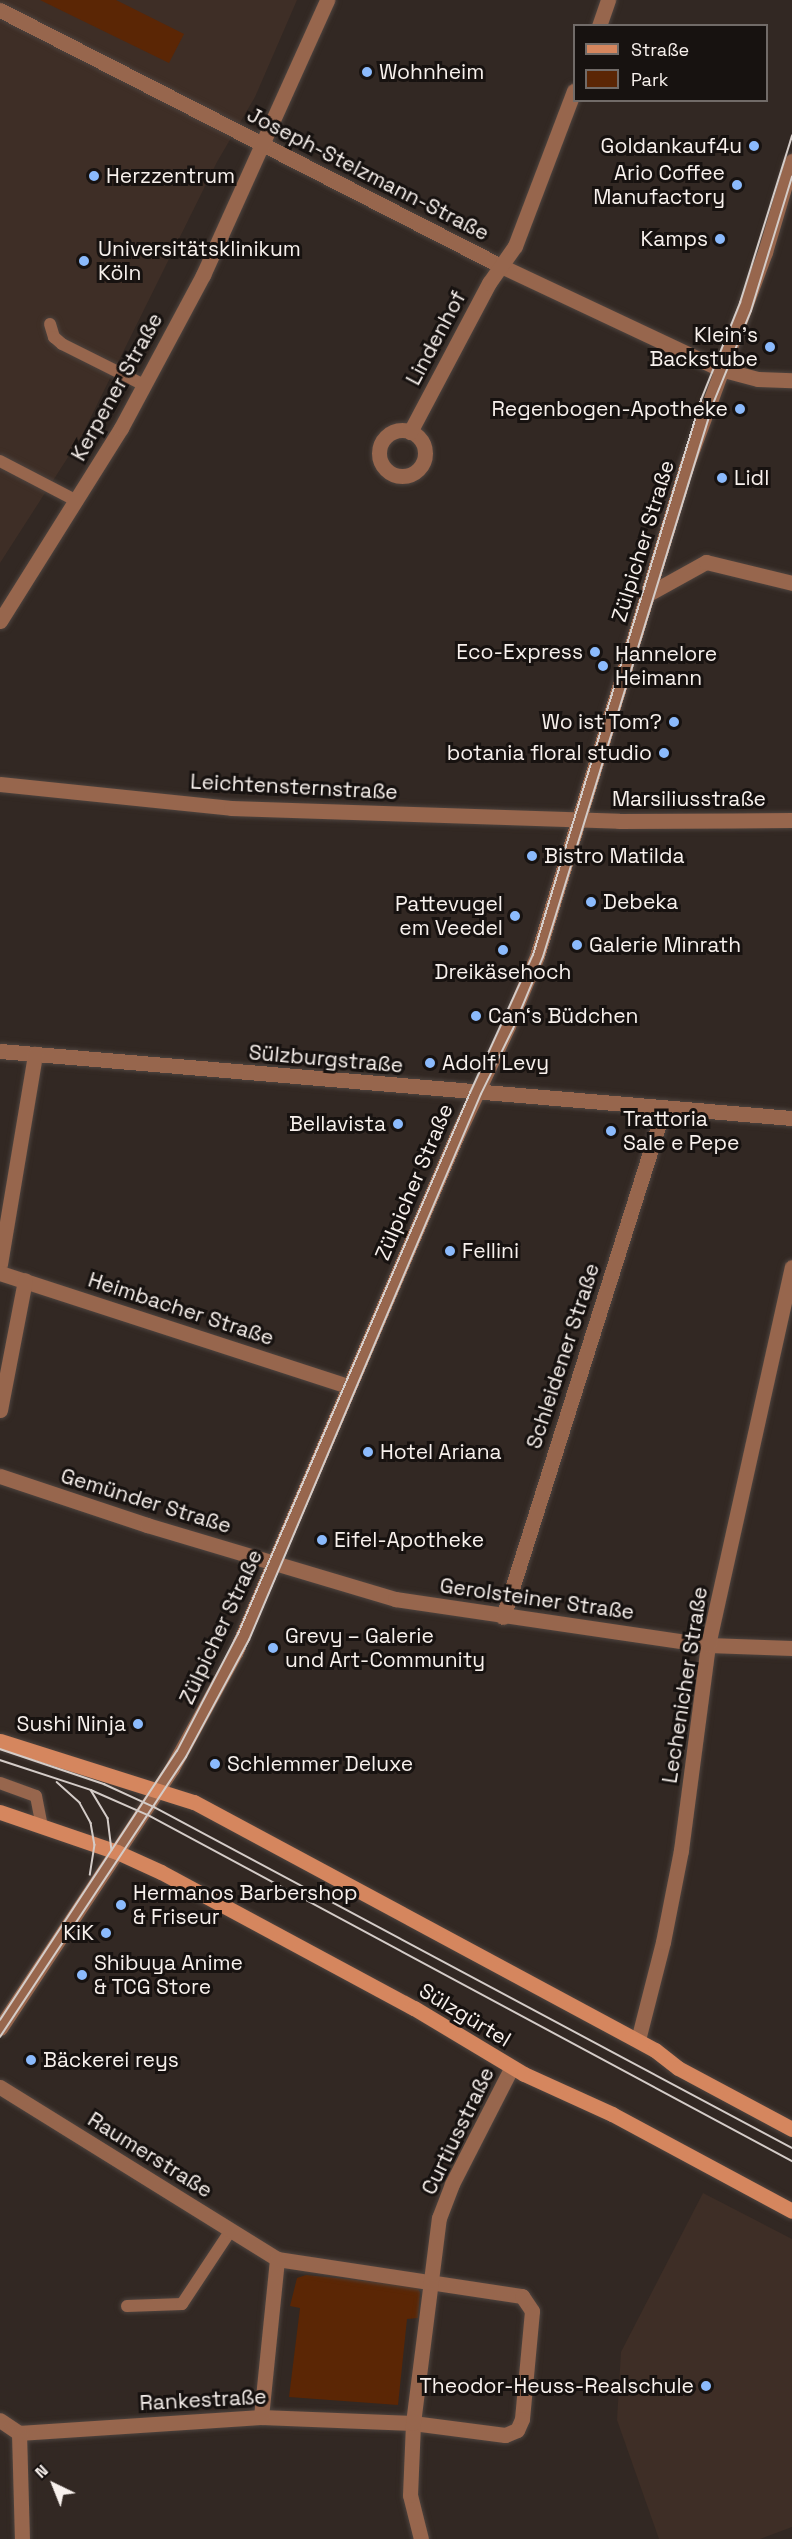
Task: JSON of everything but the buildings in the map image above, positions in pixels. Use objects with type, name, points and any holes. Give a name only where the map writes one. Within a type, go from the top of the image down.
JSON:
[{"type":"main road","points":[[0,1741],[194,1802],[638,2040],[678,2068],[792,2129]]},
{"type":"main road","name":"Sülzgürtel","points":[[0,1812],[117,1852],[414,2008],[512,2067],[612,2114],[792,2211]]},
{"type":"street","name":"Kerpener Straße","points":[[0,621],[77,501],[144,385],[203,275],[327,0]]},
{"type":"street","points":[[600,24],[608,0]]},
{"type":"street","name":"Joseph-Stelzmann-Straße","points":[[0,10],[501,266],[720,369],[758,379],[792,380]]},
{"type":"street","name":"Lindenhof","points":[[410,432],[530,212],[573,94]]},
{"type":"street","name":"Zülpicher Straße","points":[[2,2020],[158,1790],[227,1669],[278,1564],[348,1386],[537,956],[584,819],[650,593],[720,369],[765,252],[789,178],[792,161]]},
{"type":"street","points":[[650,593],[706,562],[792,583]]},
{"type":"street","name":"Leichtensternstraße","points":[[0,784],[231,808],[584,819]]},
{"type":"street","name":"Marsiliusstraße","points":[[584,819],[792,820]]},
{"type":"street","name":"Sülzburgstraße","points":[[0,1052],[792,1118]]},
{"type":"street","points":[[0,1264],[35,1054]]},
{"type":"street","name":"Schleidener Straße","points":[[503,1617],[664,1108]]},
{"type":"street","name":"Lechenicher Straße","points":[[638,2040],[663,1942],[681,1851],[708,1646],[792,1267]]},
{"type":"street","name":"Heimbacher Straße","points":[[0,1273],[348,1386]]},
{"type":"street","points":[[0,1410],[25,1280]]},
{"type":"street","name":"Gemünder Straße","points":[[0,1476],[278,1564]]},
{"type":"street","name":"Gerolsteiner Straße","points":[[278,1564],[395,1599],[503,1617],[708,1646],[792,1648]]},
{"type":"street","name":"Curtiusstraße","points":[[420,2539],[410,2495],[413,2423],[433,2284],[439,2218],[452,2184],[512,2067]]},
{"type":"street","name":"Raumerstraße","points":[[0,2087],[277,2259],[433,2284]]},
{"type":"street","points":[[261,2417],[277,2259]]},
{"type":"street","points":[[413,2423],[505,2435],[517,2430],[522,2419],[532,2311],[528,2302],[522,2296],[433,2284]]},
{"type":"street","name":"Rankestraße","points":[[19,2433],[261,2417],[413,2423]]},
{"type":"street","points":[[0,2420],[19,2433],[22,2539]]},
{"type":"lane","points":[[50,324],[54,337],[62,344],[144,385]]},
{"type":"lane","points":[[0,461],[77,501]]},
{"type":"lane","points":[[0,1783],[36,1796],[42,1826]]},
{"type":"lane","points":[[127,2306],[182,2304],[231,2230]]},
{"type":"shaded area","name":"Universitätsklinikum Köln","points":[[0,0],[297,0],[255,97],[217,162],[81,437],[0,563]]},
{"type":"shaded area","name":"Theodor-Heuss-Realschule","points":[[703,2193],[792,2239],[792,2527],[760,2539],[659,2539],[617,2420],[621,2352]]},
{"type":"green space","points":[[40,0],[116,0],[184,34],[169,63]]},
{"type":"green space","points":[[306,2275],[416,2286],[420,2292],[418,2318],[407,2319],[398,2405],[289,2397],[300,2308],[290,2306],[297,2278]]},
{"type":"tram line","points":[[0,2020],[177,1751],[238,1634],[470,1093],[533,955],[701,400],[740,303],[792,136]]},
{"type":"tram line","points":[[0,2037],[186,1757],[249,1640],[481,1094],[513,1029],[543,957],[713,404],[751,311],[792,177]]},
{"type":"tram line","points":[[0,1749],[104,1784],[154,1807],[792,2148]]},
{"type":"tram line","points":[[0,1760],[91,1790],[148,1815],[792,2161]]},
{"type":"tram line","points":[[57,1782],[80,1803],[91,1823],[95,1845],[90,1875]]},
{"type":"tram line","points":[[91,1790],[108,1818],[112,1850]]},
{"type":"place","name":"Wohnheim","points":[[367,72]]},
{"type":"place","name":"Goldankauf4u","points":[[754,146]]},
{"type":"place","name":"Herzzentrum","points":[[94,176]]},
{"type":"place","name":"Ario Coffee Manufactory","points":[[737,185]]},
{"type":"place","name":"Kamps","points":[[720,239]]},
{"type":"place","name":"Universitätsklinikum Köln","points":[[84,261]]},
{"type":"place","name":"Klein's Backstube","points":[[770,347]]},
{"type":"place","name":"Regenbogen-Apotheke","points":[[740,409]]},
{"type":"place","name":"Lidl","points":[[722,478]]},
{"type":"place","name":"Eco-Express","points":[[595,652]]},
{"type":"place","name":"Hannelore Heimann","points":[[603,666]]},
{"type":"place","name":"Wo ist Tom?","points":[[674,722]]},
{"type":"place","name":"botania floral studio","points":[[664,753]]},
{"type":"place","name":"Bistro Matilda","points":[[532,856]]},
{"type":"place","name":"Debeka","points":[[591,902]]},
{"type":"place","name":"Pattevugel em Veedel","points":[[515,916]]},
{"type":"place","name":"Galerie Minrath","points":[[577,945]]},
{"type":"place","name":"Dreikäsehoch","points":[[503,950]]},
{"type":"place","name":"Can‘s Büdchen","points":[[476,1016]]},
{"type":"place","name":"Adolf Levy","points":[[430,1063]]},
{"type":"place","name":"Bellavista","points":[[398,1124]]},
{"type":"place","name":"Trattoria Sale e Pepe","points":[[611,1131]]},
{"type":"place","name":"Fellini","points":[[450,1251]]},
{"type":"place","name":"Hotel Ariana","points":[[368,1452]]},
{"type":"place","name":"Eifel-Apotheke","points":[[322,1540]]},
{"type":"place","name":"Grevy – Galerie und Art-Community","points":[[273,1648]]},
{"type":"place","name":"Sushi Ninja","points":[[138,1724]]},
{"type":"place","name":"Schlemmer Deluxe","points":[[215,1764]]},
{"type":"place","name":"Hermanos Barbershop & Friseur","points":[[121,1905]]},
{"type":"place","name":"KiK","points":[[106,1933]]},
{"type":"place","name":"Shibuya Anime & TCG Store","points":[[82,1975]]},
{"type":"place","name":"Bäckerei reys","points":[[31,2060]]},
{"type":"place","name":"Theodor-Heuss-Realschule","points":[[706,2386]]}]
